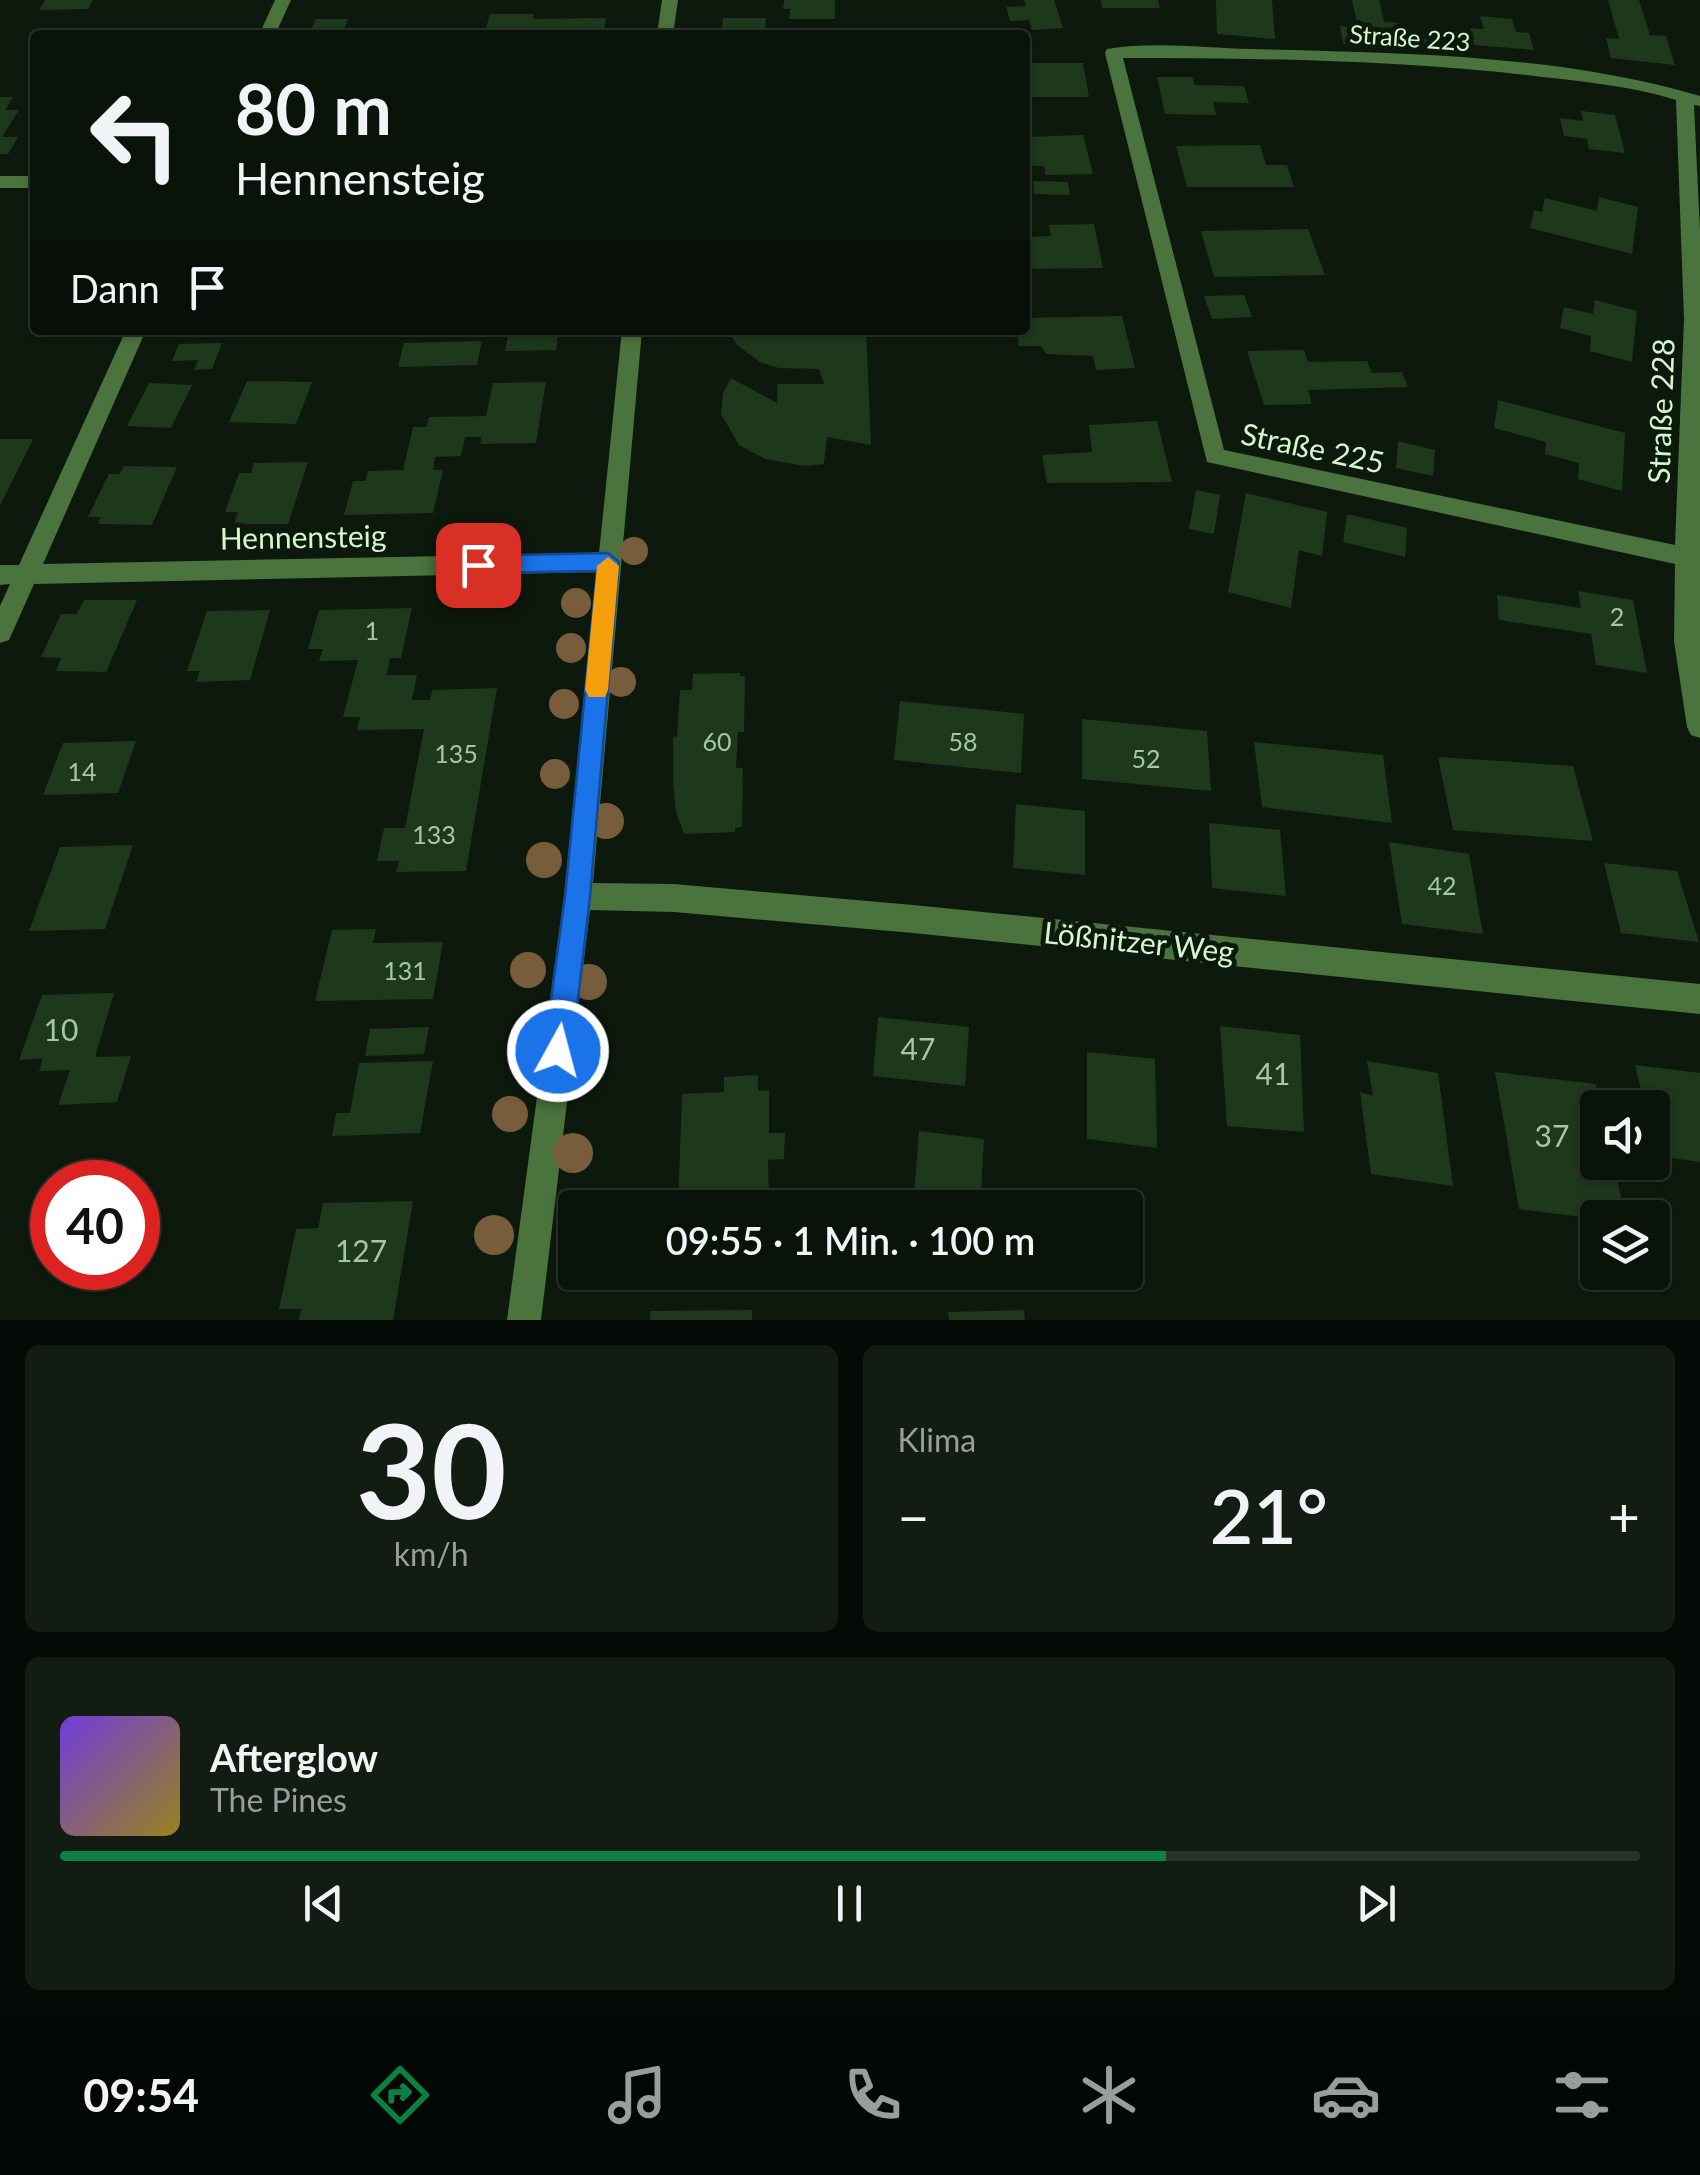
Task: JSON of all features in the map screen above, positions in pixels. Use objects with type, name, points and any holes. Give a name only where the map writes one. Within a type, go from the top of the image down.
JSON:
[{"type":"street","points":[[269,30],[283,0]]},
{"type":"street","points":[[667,30],[670,0]]},
{"type":"street","name":"Straße 223","points":[[1113,53],[1266,52],[1449,65],[1645,86],[1693,99]]},
{"type":"street","name":"Straße 225","points":[[1113,53],[1216,456],[1688,558]]},
{"type":"street","name":"Straße 228","points":[[1693,99],[1693,481],[1686,641],[1700,727]]},
{"type":"street","points":[[0,182],[30,182]]},
{"type":"street","points":[[0,633],[134,335]]},
{"type":"street","points":[[524,1320],[578,896],[631,335]]},
{"type":"street","name":"Hennensteig","points":[[0,574],[608,562]]},
{"type":"street","name":"Lößnitzer Weg","points":[[578,896],[674,898],[913,919],[1700,999]]},
{"type":"building","points":[[45,0],[93,0],[88,9],[39,10]]},
{"type":"building","points":[[784,0],[835,0],[835,19],[789,19],[790,9],[783,9]]},
{"type":"building","points":[[1024,0],[1054,0],[1063,28],[1032,30],[1029,20],[1010,21],[1006,7],[1026,6]]},
{"type":"building","points":[[1101,0],[1158,0],[1160,8],[1102,8]]},
{"type":"building","points":[[1216,0],[1272,0],[1275,39],[1217,34]]},
{"type":"building","points":[[1352,0],[1379,0],[1384,22],[1400,23],[1406,48],[1343,44],[1340,26],[1358,27]]},
{"type":"building","points":[[1608,0],[1639,0],[1650,35],[1666,36],[1675,65],[1611,58],[1606,38],[1619,39]]},
{"type":"building","points":[[490,14],[534,14],[533,19],[606,18],[604,30],[485,30]]},
{"type":"building","points":[[1480,16],[1512,19],[1516,32],[1529,33],[1534,50],[1474,45],[1470,28],[1484,29]]},
{"type":"building","points":[[723,18],[766,18],[765,30],[722,30]]},
{"type":"building","points":[[316,19],[348,19],[344,30],[311,30]]},
{"type":"building","points":[[1419,34],[1454,37],[1457,51],[1422,48]]},
{"type":"building","points":[[1030,63],[1083,63],[1089,97],[1030,97]]},
{"type":"building","points":[[1157,77],[1193,77],[1194,85],[1244,86],[1249,103],[1213,102],[1216,115],[1165,114]]},
{"type":"building","points":[[0,97],[13,97],[5,110],[19,110],[2,137],[18,137],[8,154],[0,154]]},
{"type":"building","points":[[1581,111],[1615,115],[1625,153],[1589,149],[1587,139],[1564,136],[1560,118],[1583,121]]},
{"type":"building","points":[[1083,135],[1093,174],[1046,175],[1044,166],[1030,166],[1030,137]]},
{"type":"building","points":[[1260,145],[1266,165],[1287,165],[1294,187],[1187,187],[1176,146]]},
{"type":"building","points":[[1033,181],[1068,182],[1070,195],[1034,194]]},
{"type":"building","points":[[1599,197],[1638,207],[1632,254],[1530,228],[1534,210],[1542,212],[1545,198],[1597,211]]},
{"type":"building","points":[[1094,224],[1103,268],[1030,269],[1030,237],[1051,236],[1049,225]]},
{"type":"building","points":[[1308,229],[1325,275],[1214,277],[1201,231]]},
{"type":"building","points":[[1244,295],[1252,317],[1212,319],[1204,296]]},
{"type":"building","points":[[1595,300],[1637,311],[1632,362],[1590,351],[1591,336],[1560,328],[1564,307],[1593,314]]},
{"type":"building","points":[[1122,316],[1135,368],[1096,370],[1093,356],[1046,354],[1041,346],[1019,346],[1018,335],[1030,335],[1030,318]]},
{"type":"building","points":[[508,335],[558,335],[556,350],[505,351]]},
{"type":"building","points":[[731,335],[866,335],[871,445],[827,437],[824,464],[805,466],[765,459],[739,445],[721,414],[723,393],[731,378],[777,403],[777,384],[824,384],[819,369],[779,368],[760,362],[737,345]]},
{"type":"building","points":[[482,341],[477,365],[398,367],[404,343]]},
{"type":"building","points":[[222,343],[212,369],[194,370],[198,360],[172,361],[179,344]]},
{"type":"building","points":[[1304,350],[1308,362],[1367,361],[1372,373],[1402,372],[1408,387],[1308,390],[1312,404],[1264,405],[1247,351]]},
{"type":"building","points":[[247,381],[312,382],[296,424],[229,422]]},
{"type":"building","points":[[546,382],[536,443],[480,444],[482,437],[465,437],[461,456],[435,457],[433,470],[443,470],[433,513],[344,515],[353,481],[365,481],[368,471],[403,470],[413,427],[427,427],[429,417],[486,416],[493,383]]},
{"type":"building","points":[[149,383],[192,385],[171,428],[127,426]]},
{"type":"building","points":[[1498,400],[1625,433],[1622,491],[1578,479],[1579,463],[1545,454],[1546,442],[1494,428]]},
{"type":"building","points":[[1157,421],[1172,482],[1047,483],[1042,455],[1092,452],[1089,425]]},
{"type":"building","points":[[0,439],[33,439],[0,506]]},
{"type":"building","points":[[1398,441],[1435,450],[1433,476],[1396,468]]},
{"type":"building","points":[[308,462],[288,524],[234,524],[238,512],[225,512],[239,473],[251,473],[254,463]]},
{"type":"building","points":[[123,466],[177,467],[152,525],[98,524],[101,517],[88,517],[109,474],[120,474]]},
{"type":"building","points":[[1196,490],[1220,495],[1214,534],[1189,529]]},
{"type":"building","points":[[1246,493],[1327,512],[1322,556],[1299,550],[1291,608],[1228,592]]},
{"type":"building","points":[[1347,514],[1407,528],[1405,557],[1343,542]]},
{"type":"building","points":[[1578,591],[1633,600],[1647,673],[1596,665],[1591,634],[1499,620],[1497,595],[1581,608]]},
{"type":"building","points":[[84,600],[137,600],[106,672],[56,671],[61,658],[41,657],[61,614],[77,614]]},
{"type":"building","points":[[412,608],[401,658],[390,658],[387,675],[417,675],[412,700],[430,700],[432,690],[497,688],[466,871],[396,872],[399,861],[377,861],[384,828],[405,828],[424,729],[357,730],[360,717],[343,717],[358,660],[319,661],[323,649],[308,649],[319,610]]},
{"type":"building","points":[[270,610],[250,680],[196,682],[200,671],[187,671],[207,611]]},
{"type":"building","points":[[693,674],[745,676],[744,732],[738,732],[736,768],[743,768],[742,827],[735,828],[735,832],[684,834],[676,812],[673,782],[673,737],[677,737],[680,690],[692,690]]},
{"type":"building","points":[[900,701],[1024,714],[1021,773],[894,760]]},
{"type":"building","points":[[1082,719],[1207,731],[1211,791],[1082,779]]},
{"type":"building","points":[[136,741],[118,793],[43,795],[63,743]]},
{"type":"building","points":[[1254,742],[1383,755],[1392,823],[1262,807]]},
{"type":"building","points":[[1438,757],[1573,766],[1593,841],[1453,830]]},
{"type":"building","points":[[1016,804],[1085,811],[1085,875],[1013,868]]},
{"type":"building","points":[[1209,823],[1280,830],[1286,896],[1212,888]]},
{"type":"building","points":[[1389,842],[1469,854],[1483,934],[1402,924]]},
{"type":"building","points":[[133,845],[105,929],[29,931],[60,847]]},
{"type":"building","points":[[1604,863],[1677,871],[1699,942],[1621,933]]},
{"type":"building","points":[[376,929],[373,943],[443,942],[433,999],[315,1001],[332,930]]},
{"type":"building","points":[[114,993],[95,1057],[131,1056],[117,1102],[58,1105],[70,1070],[39,1071],[43,1058],[19,1060],[42,995]]},
{"type":"building","points":[[878,1017],[969,1027],[965,1086],[873,1076]]},
{"type":"building","points":[[1220,1026],[1300,1035],[1304,1132],[1227,1126]]},
{"type":"building","points":[[429,1027],[424,1054],[365,1056],[370,1029]]},
{"type":"building","points":[[1087,1052],[1155,1059],[1157,1148],[1087,1139]]},
{"type":"building","points":[[433,1061],[420,1133],[332,1136],[336,1113],[350,1113],[359,1063]]},
{"type":"building","points":[[1367,1061],[1438,1073],[1453,1186],[1371,1174],[1360,1092],[1373,1096]]},
{"type":"building","points":[[1635,1065],[1700,1073],[1700,1162],[1670,1158],[1670,1090],[1641,1090]]},
{"type":"building","points":[[1495,1072],[1596,1084],[1597,1090],[1580,1090],[1580,1180],[1617,1180],[1622,1200],[1580,1200],[1580,1217],[1519,1209]]},
{"type":"building","points":[[758,1075],[758,1091],[769,1090],[769,1133],[785,1133],[784,1159],[768,1160],[769,1190],[679,1190],[682,1094],[724,1092],[724,1077]]},
{"type":"building","points":[[919,1131],[984,1139],[981,1190],[914,1190]]},
{"type":"building","points":[[413,1201],[393,1320],[299,1320],[301,1309],[279,1309],[296,1229],[318,1228],[323,1203]]},
{"type":"building","points":[[752,1310],[752,1320],[650,1320],[650,1311]]},
{"type":"building","points":[[1024,1310],[1025,1320],[949,1320],[948,1312]]},
{"type":"slow traffic","points":[[597,690],[608,566]]},
{"type":"route","points":[[478,565],[608,562],[578,896],[558,1051]]}]
